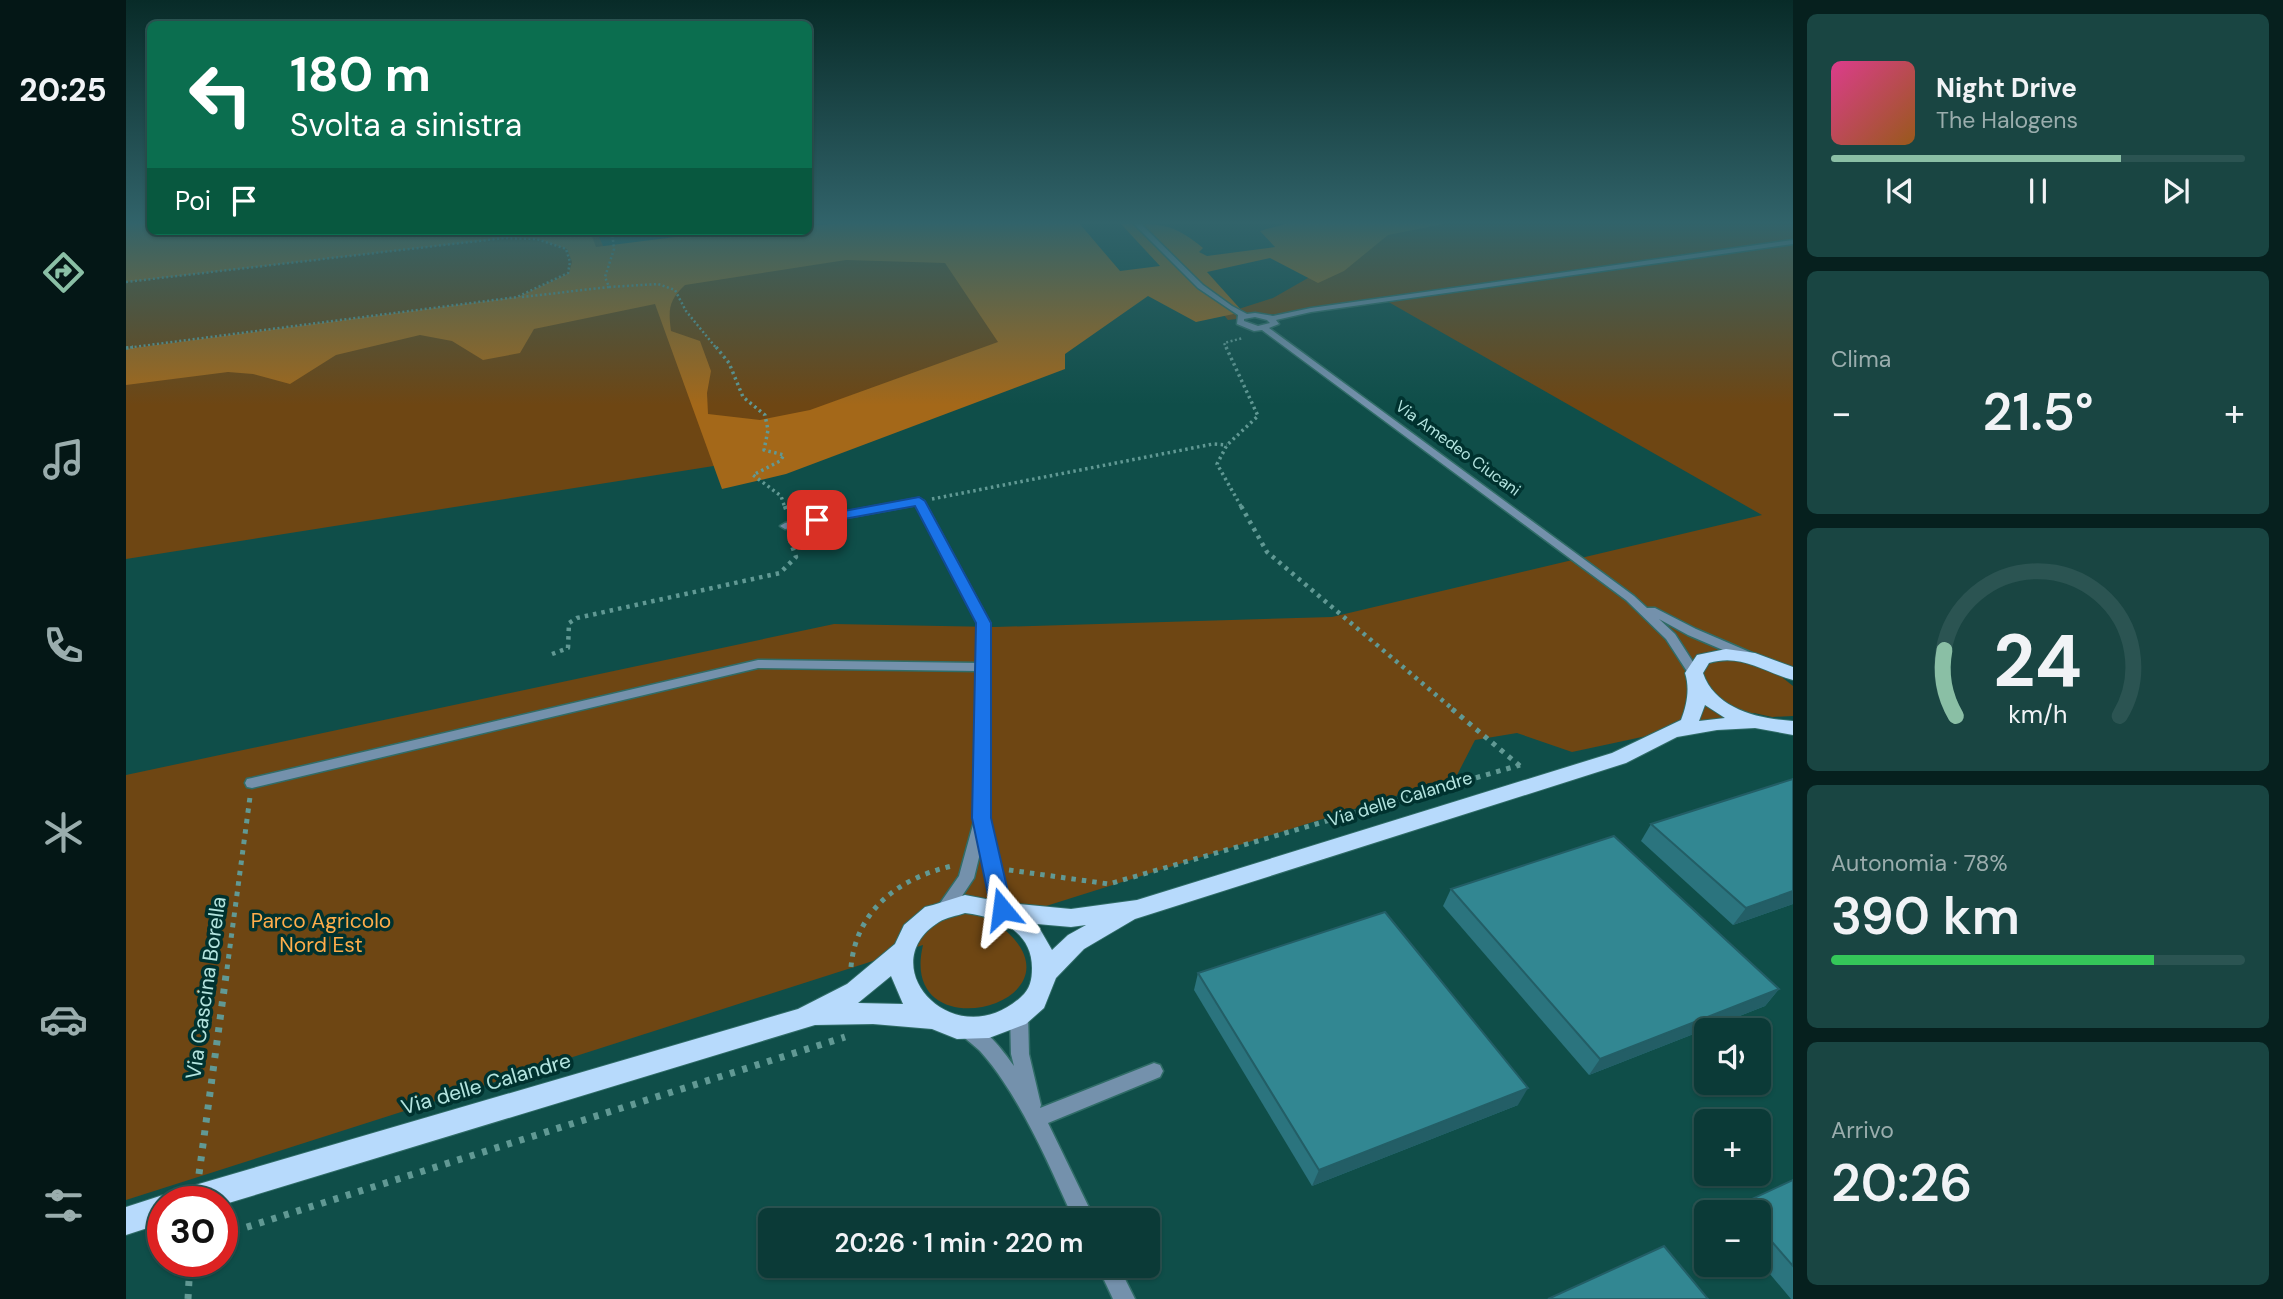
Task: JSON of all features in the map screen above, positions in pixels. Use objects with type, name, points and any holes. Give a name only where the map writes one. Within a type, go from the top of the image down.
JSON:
[{"type":"main road","name":"Via Amedeo Ciucani","points":[[1793,674],[1751,658],[1710,656],[1699,661],[1695,678],[1721,707],[1793,738]]},
{"type":"main road","name":"Via delle Calandre","points":[[803,1019],[864,987],[902,953],[919,924],[944,909],[973,904],[1005,911],[1070,918],[1138,909],[1632,754],[1675,731],[1692,718],[1695,678]]},
{"type":"main road","name":"Via delle Calandre","points":[[1675,731],[1717,724],[1766,725]]},
{"type":"main road","name":"Via Amedeo Ciucani","points":[[1766,725],[1793,728]]},
{"type":"main road","name":"Via delle Calandre","points":[[237,1186],[803,1019],[863,1013],[935,1018],[965,1028],[990,1027],[1019,1014],[1035,999],[1045,973],[1076,942],[1138,909]]},
{"type":"main road","points":[[1005,911],[1035,935],[1044,953],[1045,973]]},
{"type":"main road","name":"Via delle Calandre","points":[[902,953],[901,973],[908,992],[922,1009],[935,1018]]},
{"type":"main road","points":[[126,1221],[147,1214]]},
{"type":"street","points":[[1199,284],[1245,316],[1271,319],[1304,311],[1498,284]]},
{"type":"street","points":[[1245,316],[1239,319],[1242,324],[1268,331],[1275,324],[1271,319]]},
{"type":"street","name":"Via Amedeo Ciucani","points":[[1268,331],[1630,598],[1671,637],[1695,678]]},
{"type":"street","points":[[788,526],[919,501],[984,623],[981,667],[981,818],[966,878],[944,909]]},
{"type":"street","name":"Via Amedeo Ciucani","points":[[1630,598],[1686,629],[1751,658]]},
{"type":"street","points":[[252,783],[758,664],[981,667]]},
{"type":"street","points":[[981,818],[1005,911]]},
{"type":"street","points":[[1019,1014],[1020,1054],[1035,1119]]},
{"type":"street","points":[[965,1028],[998,1058],[1035,1119],[1079,1208]]},
{"type":"street","points":[[1035,1119],[1154,1071]]},
{"type":"street","points":[[1114,1278],[1124,1299]]},
{"type":"path","points":[[126,349],[517,297],[550,284]]},
{"type":"path","points":[[126,349],[609,287],[658,284],[675,290],[686,311],[729,363],[743,397],[765,415],[768,430],[764,439],[764,450],[784,455],[780,461],[753,475],[781,496],[796,557],[780,573],[577,618],[569,623],[568,648],[552,654]]},
{"type":"path","points":[[1268,331],[1230,339],[1224,343],[1258,416],[1227,445],[1217,464],[1267,552],[1540,783]]},
{"type":"path","points":[[919,501],[1213,444],[1227,445]]},
{"type":"path","name":"Via Cascina Borella","points":[[192,1186],[252,783]]},
{"type":"path","points":[[188,1299],[189,1277]]},
{"type":"green space","points":[[126,284],[974,284],[1010,346],[739,462],[126,559]]},
{"type":"green space","name":"Parco Agricolo Nord Est","points":[[1298,284],[1793,284],[1793,677],[1783,678],[1793,686],[1793,716],[1772,717],[1754,713],[1572,752],[1517,733],[1475,740],[1456,777],[995,922],[1022,950],[1026,974],[1013,993],[989,1005],[962,1008],[938,1000],[923,980],[923,945],[170,1186],[147,1186],[147,1193],[126,1200],[126,775],[834,624],[995,627],[1332,617],[1762,515],[1385,300],[1228,320],[1223,314],[1273,298]]},
{"type":"shaded area","points":[[546,284],[694,284],[685,285],[671,305],[671,331],[700,341],[711,371],[707,393],[708,414],[760,420],[810,410],[998,342],[959,284],[1217,284],[1243,312],[1196,322],[1148,296],[1065,354],[1065,369],[786,474],[722,489],[655,304],[534,329],[520,353],[483,360],[452,341],[420,335],[336,355],[290,384],[253,374],[228,372],[126,385],[126,349],[518,297]]},
{"type":"building","points":[[1793,779],[1793,891],[1746,908],[1651,824]]},
{"type":"building","points":[[1614,836],[1779,989],[1705,1018],[1694,1018],[1694,1022],[1600,1059],[1451,889]]},
{"type":"building","points":[[1385,912],[1528,1088],[1319,1170],[1198,973]]},
{"type":"building","points":[[1793,1180],[1793,1266],[1771,1241],[1771,1200],[1750,1200]]},
{"type":"building","points":[[1664,1246],[1708,1299],[1548,1299]]},
{"type":"route","points":[[817,520],[919,501],[984,623],[981,667],[981,818],[990,870],[1002,909]]}]
